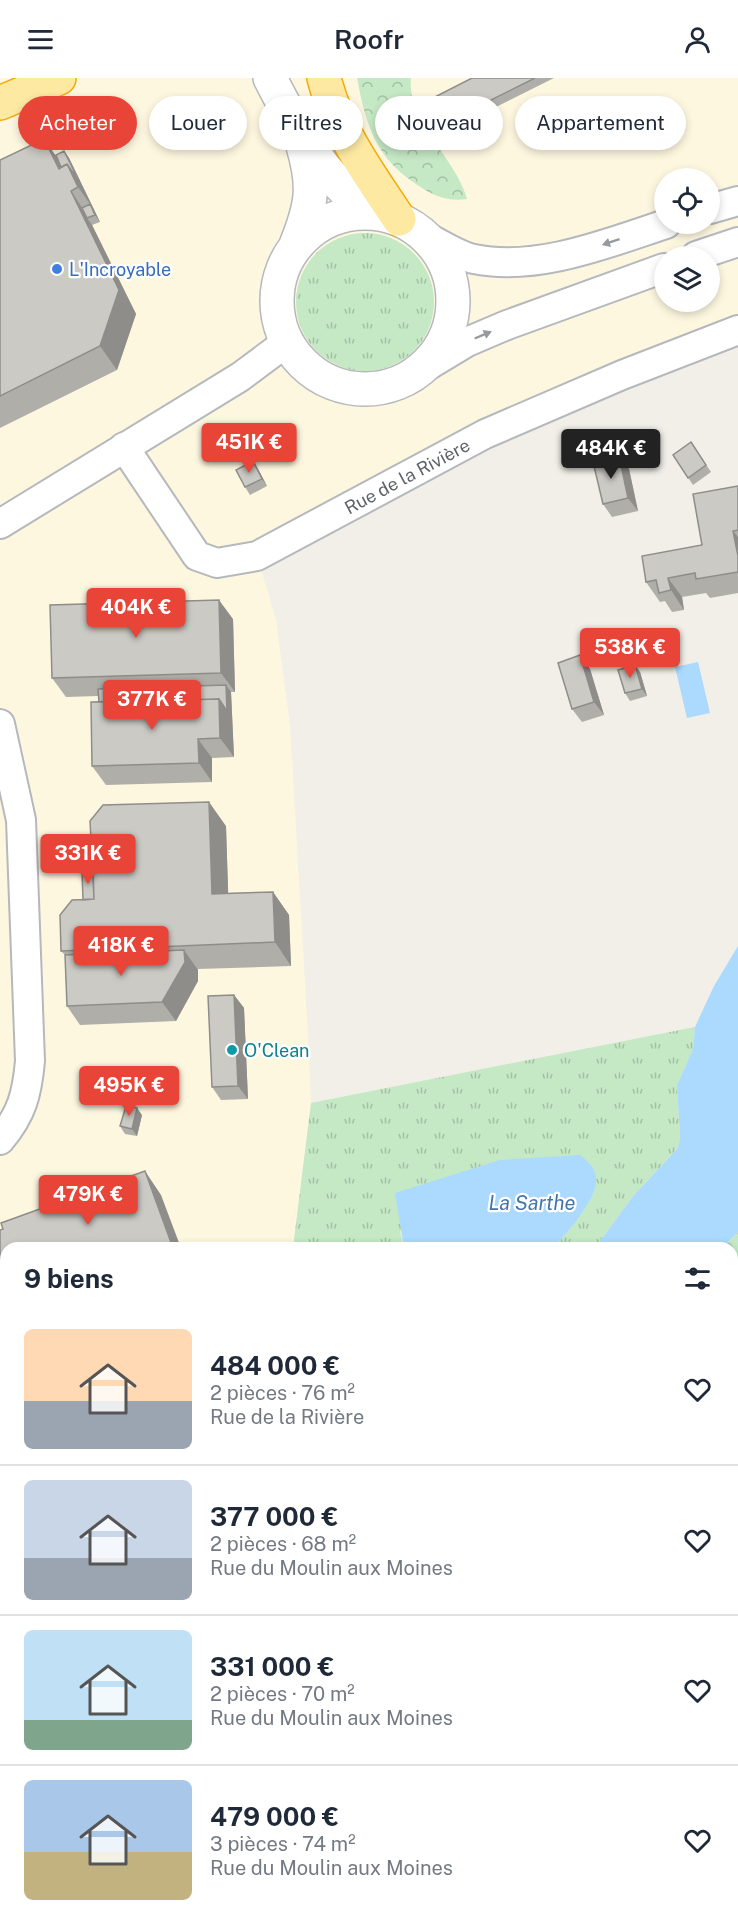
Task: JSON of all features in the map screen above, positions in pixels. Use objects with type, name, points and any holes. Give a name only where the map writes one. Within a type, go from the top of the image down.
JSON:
[{"type":"highway","points":[[0,104],[59,78]]},
{"type":"highway","points":[[324,78],[331,106],[346,138],[397,222]]},
{"type":"street","points":[[270,78],[279,96]]},
{"type":"street","points":[[304,150],[312,177],[309,207],[296,245],[283,267],[277,292],[278,318],[287,342],[296,356],[314,373],[336,384],[352,388],[384,387],[414,374],[466,342],[507,324],[654,272]]},
{"type":"street","points":[[310,150],[335,182],[434,246],[448,272],[452,293],[452,315],[448,329],[435,354],[414,374]]},
{"type":"street","points":[[720,206],[738,201]]},
{"type":"street","points":[[296,245],[321,224],[336,217],[397,222],[472,259],[501,261],[568,255],[654,228]]},
{"type":"street","points":[[720,248],[738,242]]},
{"type":"street","name":"Rue de la Rivière","points":[[124,447],[197,556],[217,563],[257,556],[485,434],[622,375],[738,330]]},
{"type":"street","points":[[0,524],[240,377],[287,342]]},
{"type":"street","points":[[0,724],[21,820],[30,1061],[27,1093],[11,1127],[0,1140]]},
{"type":"shaded area","points":[[0,78],[738,78],[738,331],[257,556],[276,620],[290,726],[311,1103],[294,1242],[0,1242]]},
{"type":"green space","points":[[357,78],[411,78],[413,96],[375,96],[375,140],[364,111],[363,96],[361,96]]},
{"type":"green space","points":[[381,150],[441,150],[453,169],[467,199],[447,199],[419,186],[404,176]]},
{"type":"green space","points":[[365,233],[391,238],[414,253],[429,276],[434,302],[429,328],[414,351],[391,366],[365,371],[339,366],[316,351],[301,328],[296,302],[301,276],[316,253],[339,238]]},
{"type":"green space","points":[[695,1027],[693,1049],[677,1085],[680,1139],[678,1148],[634,1195],[599,1242],[559,1242],[572,1226],[400,1231],[403,1242],[294,1242],[311,1103]]},
{"type":"green space","points":[[738,1232],[738,1242],[728,1242]]},
{"type":"water","points":[[698,662],[710,713],[687,718],[675,667]]},
{"type":"water","name":"La Sarthe","points":[[738,946],[738,1232],[728,1242],[599,1242],[634,1195],[678,1148],[680,1138],[677,1085],[693,1049],[695,1027],[714,986]]},
{"type":"water","name":"La Sarthe","points":[[580,1155],[590,1164],[596,1177],[593,1195],[559,1242],[403,1242],[395,1193],[500,1160]]},
{"type":"building","points":[[472,78],[535,78],[499,96],[437,96]]},
{"type":"building","name":"L'Incroyable","points":[[21,150],[50,150],[59,169],[67,164],[78,187],[71,191],[119,290],[100,346],[0,396],[0,160]]},
{"type":"building","points":[[64,151],[79,181],[67,164],[61,167],[56,155]]},
{"type":"building","points":[[90,204],[95,215],[87,218],[82,208]]},
{"type":"building","points":[[691,442],[706,465],[688,478],[673,455]]},
{"type":"building","points":[[619,456],[628,498],[603,504],[593,462]]},
{"type":"building","points":[[253,461],[262,479],[245,487],[236,470]]},
{"type":"building","points":[[738,486],[738,530],[733,531],[738,556],[738,572],[696,579],[695,573],[668,578],[671,590],[659,593],[656,580],[646,582],[642,556],[702,545],[693,494]]},
{"type":"building","points":[[219,600],[221,673],[52,678],[50,605]]},
{"type":"building","points":[[580,655],[594,702],[572,709],[558,663]]},
{"type":"building","points":[[635,665],[642,689],[625,693],[618,670]]},
{"type":"building","points":[[226,685],[227,711],[219,699],[99,702],[98,689]]},
{"type":"building","points":[[219,699],[220,738],[198,739],[199,763],[92,766],[91,702]]},
{"type":"building","points":[[209,802],[212,894],[273,892],[275,942],[61,951],[60,915],[72,900],[94,899],[90,821],[103,805]]},
{"type":"building","points":[[93,871],[94,899],[83,900],[82,872]]},
{"type":"building","points":[[184,950],[185,962],[162,1002],[67,1006],[65,955]]},
{"type":"building","points":[[234,995],[238,1086],[212,1087],[208,996]]},
{"type":"building","points":[[126,1106],[137,1108],[132,1129],[120,1126]]},
{"type":"building","points":[[145,1171],[171,1242],[0,1242],[0,1230],[3,1229],[1,1223]]},
{"type":"place","name":"L'Incroyable","points":[[57,269]]},
{"type":"place","name":"O'Clean","points":[[232,1050]]}]
